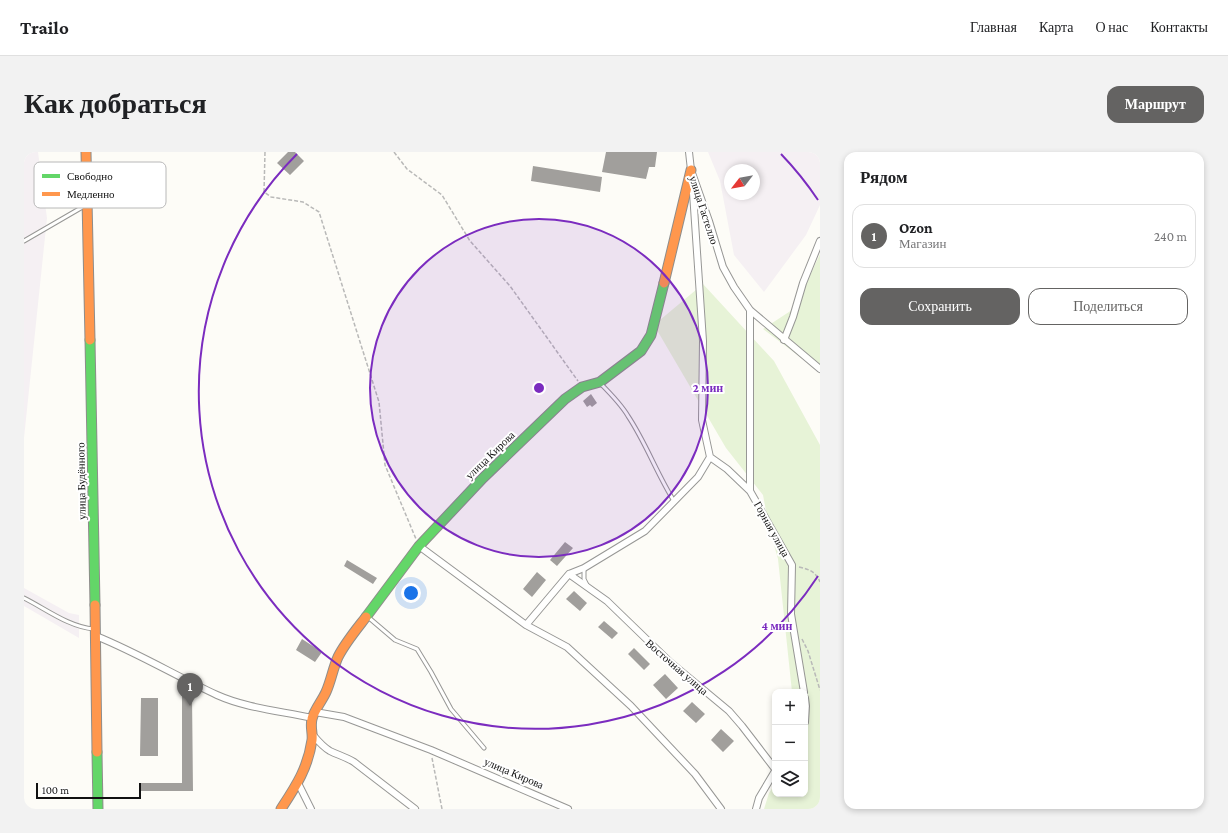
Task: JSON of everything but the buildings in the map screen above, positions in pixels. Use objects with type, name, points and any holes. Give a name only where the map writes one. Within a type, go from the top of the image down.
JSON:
[{"type":"street","name":"улица Гастелло","points":[[689,152],[691,170],[709,221],[722,267],[734,287],[750,310],[820,369]]},
{"type":"street","name":"улица Кирова","points":[[568,809],[431,750],[344,717],[313,715],[326,691],[338,658],[347,642],[419,546],[483,478],[565,399],[582,387],[600,382],[641,351],[651,334],[691,170]]},
{"type":"street","points":[[526,625],[569,574],[584,568],[645,531],[698,477],[710,457],[702,420],[703,342],[691,170]]},
{"type":"street","name":"улица Будённого","points":[[86,208],[88,231],[96,633],[98,809]]},
{"type":"street","points":[[784,340],[820,241]]},
{"type":"street","points":[[750,310],[750,491]]},
{"type":"street","name":"Горная улица","points":[[710,457],[727,469],[750,491],[792,565],[791,614],[804,689]]},
{"type":"street","points":[[419,546],[526,625],[567,647],[631,706],[695,774],[721,809]]},
{"type":"street","name":"Восточная улица","points":[[569,574],[607,601],[670,662],[729,711],[772,766]]},
{"type":"street","points":[[96,633],[217,695],[235,701],[313,715],[311,728],[313,735],[310,753],[298,783],[281,809]]},
{"type":"street","points":[[313,735],[330,751],[344,756],[354,762],[415,809]]},
{"type":"street","points":[[756,809],[759,798],[772,775]]},
{"type":"street","points":[[298,783],[311,809]]},
{"type":"lane","points":[[24,241],[82,208]]},
{"type":"lane","points":[[600,382],[616,399],[628,416],[663,484],[674,501]]},
{"type":"lane","points":[[584,568],[584,579],[588,588]]},
{"type":"lane","points":[[24,598],[75,625],[96,633]]},
{"type":"lane","name":"улица Кирова","points":[[367,616],[395,640],[417,649],[451,709],[484,748]]},
{"type":"path","points":[[265,152],[264,192],[271,197],[303,202],[319,212],[379,402],[385,465],[419,546]]},
{"type":"path","points":[[394,152],[407,169],[442,196],[470,241],[510,286],[582,387]]},
{"type":"path","points":[[792,565],[806,568],[818,576],[820,582]]},
{"type":"path","points":[[802,639],[808,651],[820,690]]},
{"type":"path","points":[[431,750],[442,809]]},
{"type":"shaded area","points":[[24,152],[38,152],[39,162],[34,162],[34,208],[46,208],[47,218],[24,438]]},
{"type":"shaded area","points":[[708,152],[820,152],[820,205],[806,235],[764,292],[734,255],[720,181]]},
{"type":"shaded area","points":[[24,588],[69,613],[79,615],[79,638],[24,606]]},
{"type":"green space","points":[[820,254],[820,372],[763,329],[795,308]]},
{"type":"green space","points":[[703,284],[774,361],[820,445],[820,809],[764,809],[772,788],[772,797],[808,797],[808,689],[792,689],[778,559],[769,527],[763,495],[726,448],[654,325]]},
{"type":"traffic: fast","points":[[366,617],[419,546],[483,478],[565,399],[582,387],[600,382],[641,351],[651,335],[664,283]]},
{"type":"traffic: fast","points":[[90,340],[95,605]]},
{"type":"traffic: fast","points":[[97,752],[98,809]]},
{"type":"traffic: slow","points":[[86,152],[86,162]]},
{"type":"traffic: slow","points":[[664,283],[691,170]]},
{"type":"traffic: slow","points":[[87,208],[90,340]]},
{"type":"traffic: slow","points":[[95,605],[97,752]]},
{"type":"traffic: slow","points":[[281,809],[296,784],[308,759],[312,740],[312,719],[326,692],[338,657],[347,642],[366,617]]},
{"type":"place","name":"Ozon","points":[[190,706]]}]
